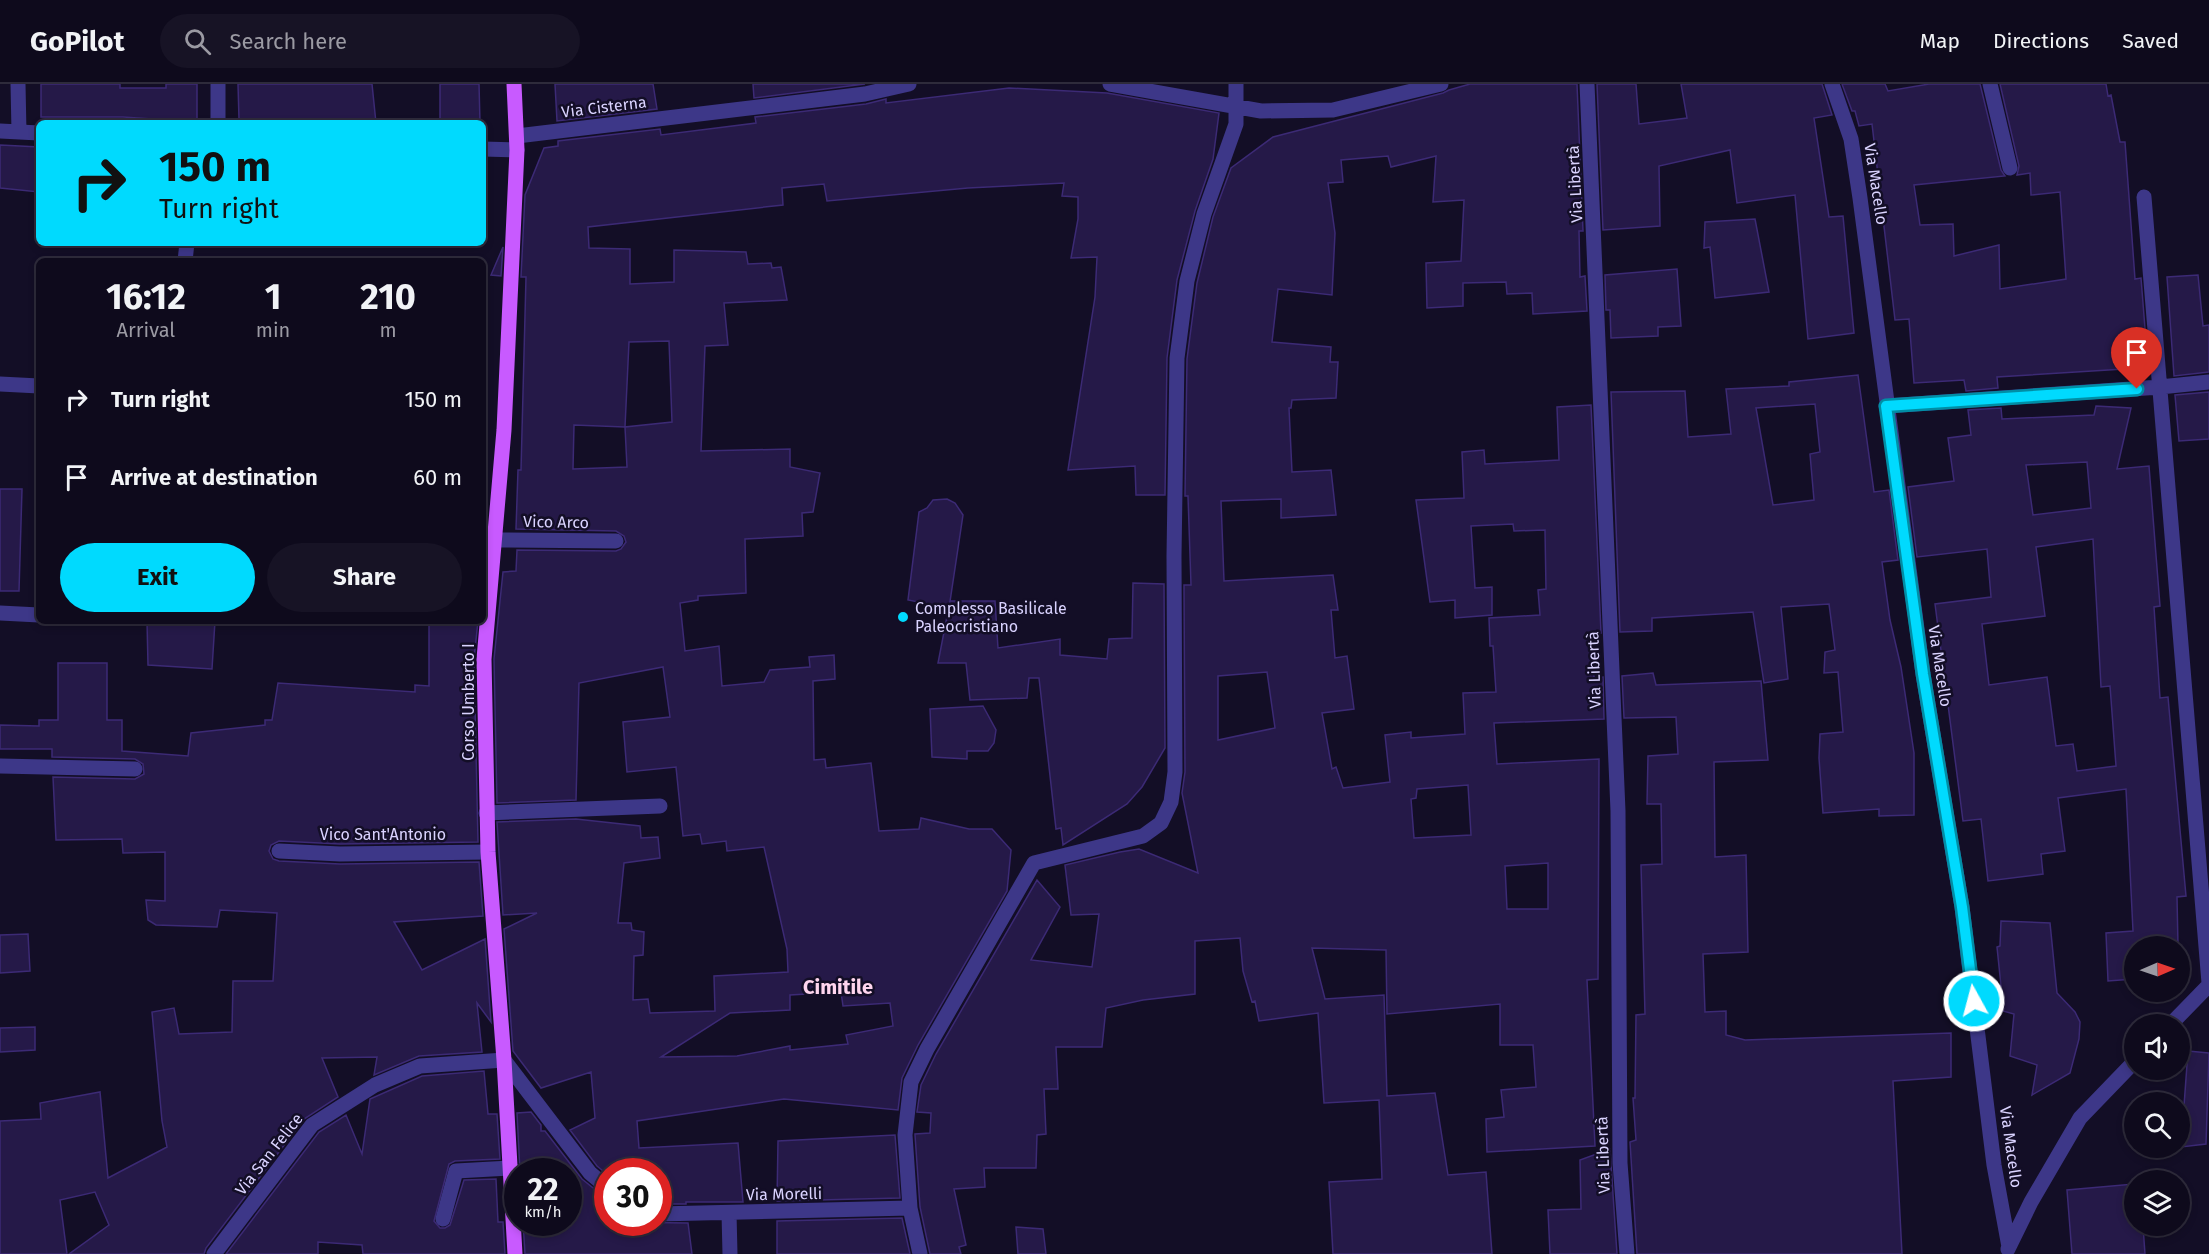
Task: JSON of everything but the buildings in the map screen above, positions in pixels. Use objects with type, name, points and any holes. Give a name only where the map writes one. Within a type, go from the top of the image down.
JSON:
[{"type":"main road","name":"Corso Umberto I","points":[[510,1158],[488,852],[484,659],[504,430],[517,143],[514,84]]},
{"type":"main road","name":"Corso Umberto I","points":[[514,1236],[515,1254]]},
{"type":"street","points":[[18,84],[19,132]]},
{"type":"street","points":[[218,84],[218,120]]},
{"type":"street","name":"Via Cisterna","points":[[486,148],[865,94],[909,84]]},
{"type":"street","points":[[1110,84],[1261,111],[1333,110],[1441,84]]},
{"type":"street","points":[[920,1254],[910,1209],[905,1135],[911,1083],[927,1049],[1034,863],[1143,836],[1161,823],[1171,802],[1175,772],[1174,556],[1177,358],[1187,281],[1204,214],[1236,124],[1236,84]]},
{"type":"street","name":"Via Libertà","points":[[1587,84],[1618,811],[1620,1163],[1627,1254]]},
{"type":"street","name":"Via Macello","points":[[1832,84],[1851,139],[1923,674],[1962,907],[1994,1165],[2007,1250]]},
{"type":"street","points":[[1990,84],[2010,168]]},
{"type":"street","points":[[0,131],[36,133]]},
{"type":"street","points":[[2144,197],[2209,984],[2180,1014]]},
{"type":"street","points":[[1886,406],[2209,382]]},
{"type":"street","points":[[0,384],[36,386]]},
{"type":"street","name":"Vico Arco","points":[[495,540],[616,541]]},
{"type":"street","points":[[0,613],[36,615]]},
{"type":"street","points":[[0,766],[135,770]]},
{"type":"street","points":[[486,813],[660,806]]},
{"type":"street","name":"Vico Sant'Antonio","points":[[279,851],[340,854],[488,852]]},
{"type":"street","points":[[504,1060],[594,1176]]},
{"type":"street","name":"Via San Felice","points":[[214,1254],[312,1125],[375,1085],[420,1066],[504,1060]]},
{"type":"street","points":[[2007,1250],[2031,1202],[2080,1118],[2124,1072]]},
{"type":"street","points":[[443,1219],[456,1171],[504,1168]]},
{"type":"street","name":"Via Morelli","points":[[672,1214],[910,1209]]},
{"type":"street","points":[[729,1213],[730,1254]]},
{"type":"place","name":"Complesso Basilicale Paleocristiano","points":[[903,617]]},
{"type":"district","name":"Cimitile","points":[[838,987]]},
{"type":"route","points":[[1974,1001],[1962,907],[1923,674],[1886,406],[2137,389]]}]
